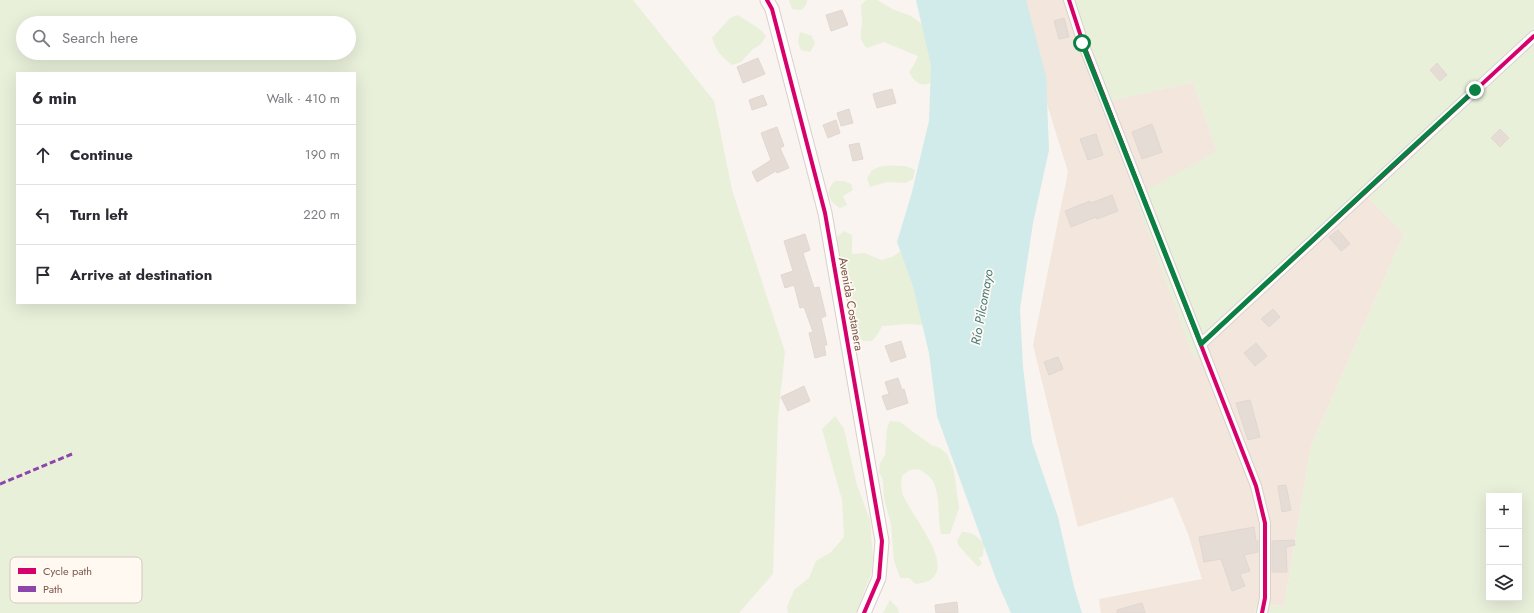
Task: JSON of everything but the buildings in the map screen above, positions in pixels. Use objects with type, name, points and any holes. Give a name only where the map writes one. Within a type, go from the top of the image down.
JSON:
[{"type":"street","name":"Avenida Costanera","points":[[767,0],[772,9],[825,213],[881,533],[882,541],[879,578],[864,613]]},
{"type":"street","points":[[1069,0],[1082,43],[1256,486],[1265,523],[1264,598],[1262,613]]},
{"type":"street","points":[[1201,344],[1534,36]]},
{"type":"shaded area","points":[[1016,0],[1071,0],[1109,101],[1193,82],[1217,151],[1194,359],[1366,195],[1404,234],[1311,446],[1284,606],[1256,604],[1255,613],[1101,613],[1099,599],[1202,579],[1188,534],[1173,497],[1078,527],[1033,345],[1068,172]]},
{"type":"green space","points":[[0,0],[633,0],[714,101],[732,190],[785,352],[778,417],[773,574],[739,613],[0,613]]},
{"type":"green space","points":[[789,0],[807,0],[807,3],[802,10],[792,9]]},
{"type":"green space","points":[[866,0],[877,0],[892,9],[911,16],[926,27],[937,80],[928,84],[920,84],[914,80],[909,72],[918,56],[884,42],[867,48],[861,38],[861,5]]},
{"type":"green space","points":[[1071,0],[1534,0],[1534,613],[1255,613],[1256,604],[1284,606],[1311,446],[1404,234],[1366,195],[1194,359],[1135,197],[1217,151],[1193,82],[1109,101]]},
{"type":"green space","points":[[738,15],[763,32],[766,36],[761,44],[753,49],[741,62],[732,65],[715,47],[712,38],[730,18]]},
{"type":"green space","points":[[800,32],[812,36],[815,44],[810,52],[801,50],[798,42]]},
{"type":"green space","points":[[906,166],[915,170],[913,179],[905,183],[887,182],[870,187],[867,178],[876,168]]},
{"type":"green space","points":[[835,181],[844,181],[851,184],[853,190],[843,196],[847,205],[840,208],[833,203],[829,196],[830,189]]},
{"type":"green space","points":[[844,231],[852,235],[852,253],[854,254],[864,253],[882,260],[892,257],[899,252],[909,253],[937,326],[910,324],[882,326],[872,341],[863,341],[856,335],[852,327],[852,308],[849,291],[837,246],[837,237]]},
{"type":"green space","points":[[835,416],[844,429],[857,485],[870,520],[873,556],[871,574],[856,613],[788,613],[787,607],[794,590],[809,578],[816,561],[831,552],[844,537],[842,500],[822,429]]},
{"type":"green space","points":[[890,421],[900,422],[931,445],[940,448],[947,454],[954,471],[959,508],[950,534],[941,534],[937,494],[932,479],[919,469],[909,470],[902,476],[901,486],[903,495],[927,536],[937,560],[937,570],[933,578],[916,584],[909,578],[900,578],[894,561],[891,524],[884,498],[883,480],[879,472],[880,463],[885,455],[887,428]]},
{"type":"green space","points":[[962,532],[974,535],[984,544],[983,556],[979,558],[982,564],[978,567],[959,546],[957,541]]},
{"type":"green space","points":[[890,600],[897,607],[899,613],[883,613]]},
{"type":"water","name":"Río Pilcomayo","points":[[916,0],[1026,0],[1046,76],[1049,150],[1033,223],[1020,309],[1023,367],[1032,442],[1058,517],[1074,587],[1082,613],[1011,613],[996,579],[937,416],[929,353],[913,286],[897,242],[912,192],[929,121],[931,65]]},
{"type":"marked path","points":[[0,484],[72,454]]},
{"type":"cycle path","points":[[767,0],[772,9],[825,213],[882,541],[879,578],[864,613]]},
{"type":"cycle path","points":[[1069,0],[1083,43],[1256,486],[1265,523],[1265,598],[1262,613]]},
{"type":"cycle path","points":[[1201,344],[1534,36]]},
{"type":"route","points":[[1082,43],[1201,344],[1475,90]]}]
